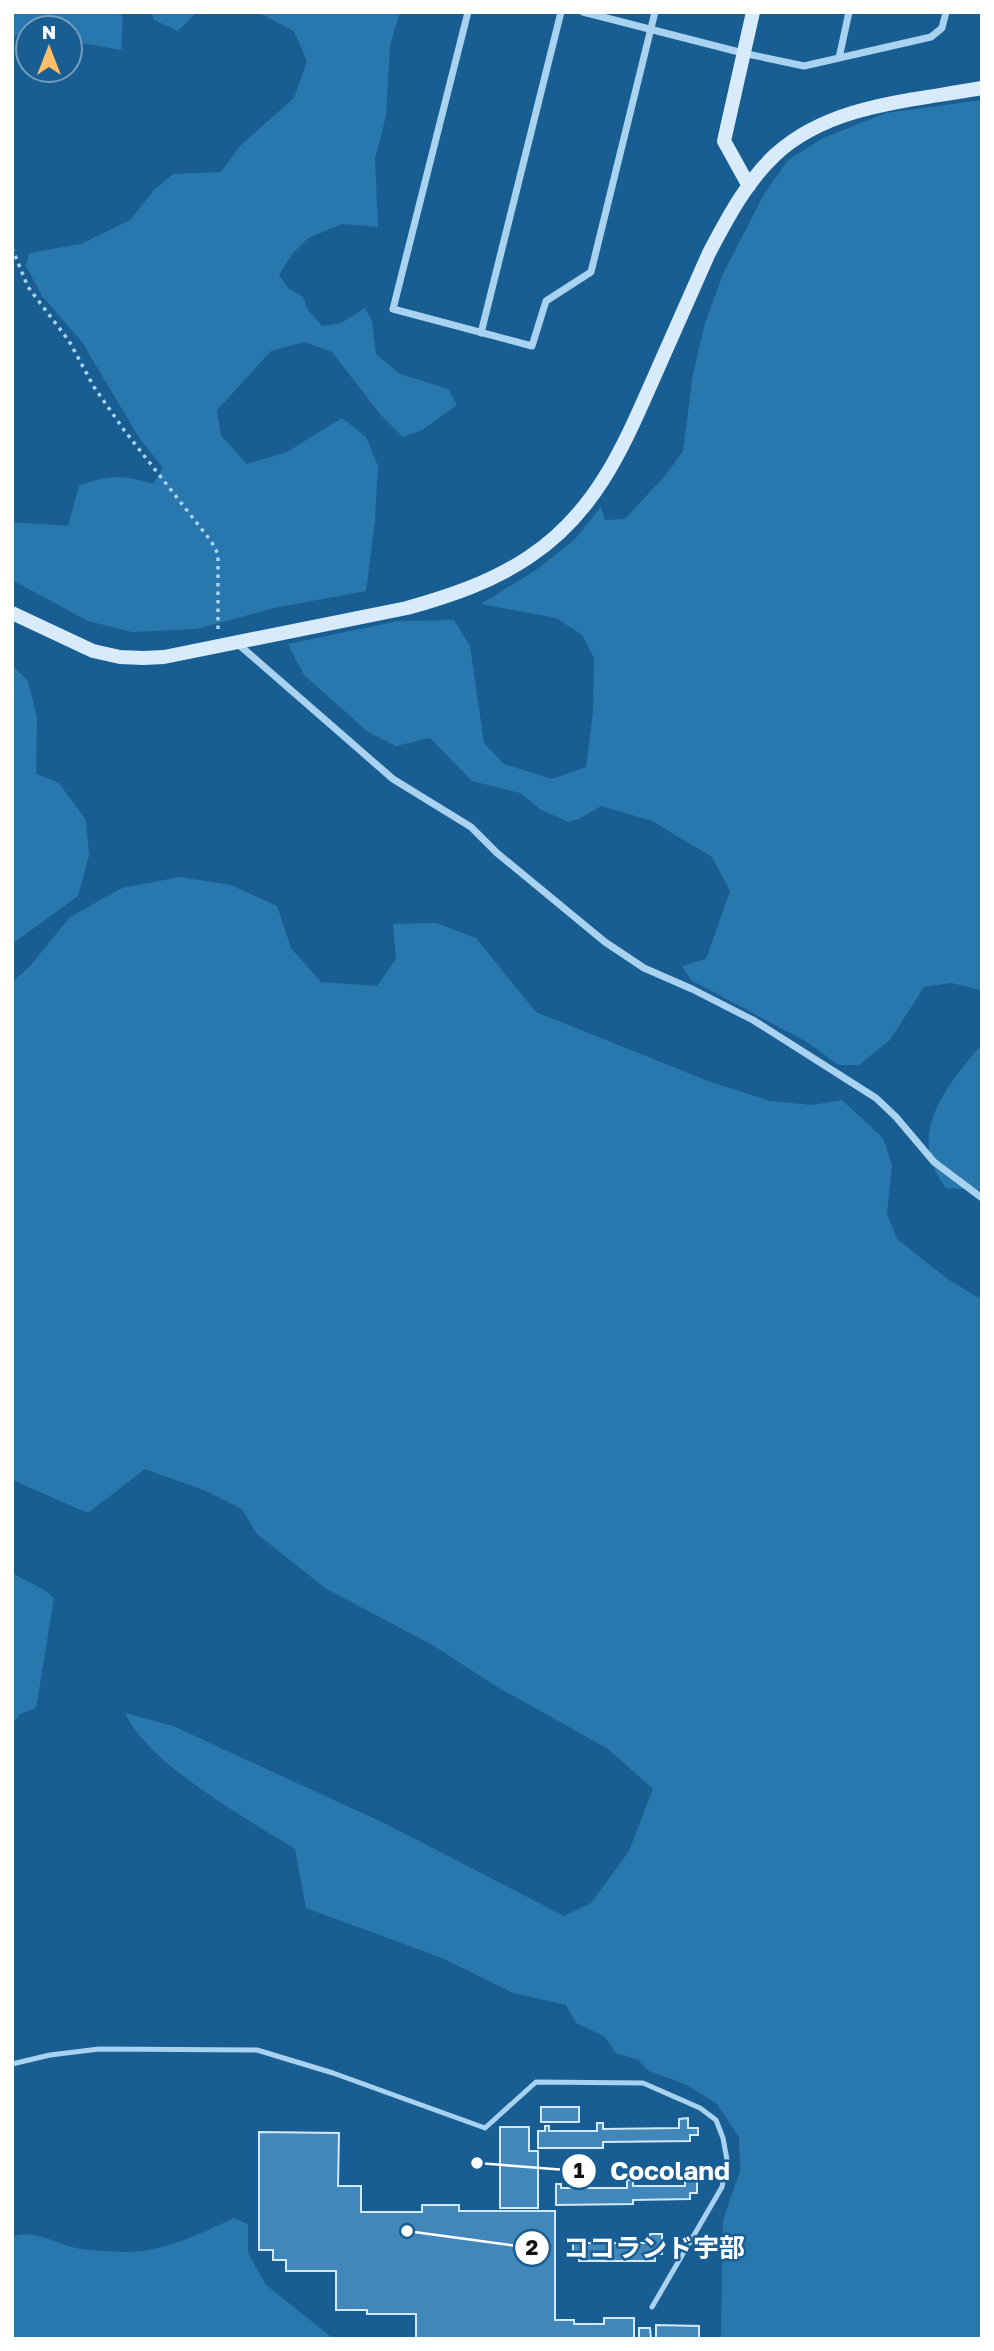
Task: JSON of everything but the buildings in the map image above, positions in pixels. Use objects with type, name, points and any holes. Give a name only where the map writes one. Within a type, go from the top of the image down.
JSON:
[{"type":"street","points":[[468,12],[393,309],[532,346],[546,301],[591,272],[654,12]]},
{"type":"street","points":[[481,333],[561,12]]},
{"type":"street","points":[[583,12],[804,66],[931,37],[942,28],[946,12]]},
{"type":"street","points":[[749,186],[724,141],[753,12]]},
{"type":"street","points":[[839,58],[849,12]]},
{"type":"street","points":[[12,613],[93,651],[121,657],[164,657],[407,608],[445,598],[503,573],[532,555],[575,516],[600,486],[620,454],[709,253],[749,186],[775,155],[805,133],[849,113],[982,88]]},
{"type":"street","points":[[235,641],[393,779],[471,827],[497,853],[605,942],[644,968],[753,1020],[876,1098],[896,1116],[934,1162],[982,1198]]},
{"type":"lane","points":[[12,2064],[50,2055],[99,2049],[257,2050],[322,2069],[485,2128],[536,2082],[643,2083],[699,2108],[716,2120],[727,2160],[722,2187],[652,2307]]},
{"type":"path","points":[[12,248],[28,287],[69,341],[94,387],[124,430],[211,541],[218,554],[218,645]]},
{"type":"shaded area","points":[[12,12],[120,12],[123,19],[121,50],[84,43],[84,14],[14,14],[12,38]]},
{"type":"shaded area","points":[[151,12],[197,12],[178,31],[154,20]]},
{"type":"shaded area","points":[[257,12],[400,12],[390,45],[386,116],[375,159],[378,227],[342,224],[308,238],[293,253],[279,275],[289,289],[303,297],[308,310],[322,326],[341,323],[365,308],[372,321],[376,354],[400,374],[448,389],[457,405],[422,430],[403,437],[380,414],[332,352],[304,342],[271,351],[217,410],[221,436],[247,464],[287,452],[342,418],[366,437],[378,466],[375,520],[366,591],[274,608],[197,629],[132,632],[88,621],[12,580],[12,522],[68,526],[79,486],[116,477],[153,484],[163,468],[138,436],[82,342],[42,296],[26,266],[29,253],[81,244],[130,220],[154,190],[173,174],[221,172],[240,146],[294,98],[307,61],[294,31]]},
{"type":"shaded area","points":[[982,100],[982,990],[951,983],[924,987],[890,1040],[859,1065],[838,1065],[807,1042],[691,980],[682,966],[706,959],[730,891],[712,857],[652,821],[601,806],[568,822],[540,809],[520,793],[472,781],[430,738],[396,746],[368,732],[304,675],[288,644],[398,621],[454,620],[470,646],[484,743],[504,764],[552,779],[586,767],[593,711],[594,658],[582,635],[556,618],[481,604],[539,568],[575,539],[601,507],[605,520],[625,519],[665,476],[683,451],[693,374],[705,323],[723,274],[764,194],[788,160],[823,138],[886,113]]},
{"type":"shaded area","points":[[12,665],[28,681],[37,717],[36,774],[59,783],[86,820],[89,856],[78,896],[12,944]]},
{"type":"shaded area","points":[[180,877],[231,885],[277,906],[291,948],[321,982],[377,986],[396,959],[393,924],[436,923],[476,938],[536,1012],[708,1081],[770,1101],[812,1105],[842,1100],[883,1138],[892,1165],[887,1214],[897,1239],[949,1280],[982,1300],[982,2339],[721,2339],[723,2220],[740,2171],[739,2137],[717,2104],[687,2085],[649,2071],[638,2060],[616,2053],[604,2036],[576,2023],[566,2005],[513,1993],[442,1958],[306,1908],[295,1849],[176,1771],[137,1733],[125,1713],[173,1726],[386,1824],[564,1916],[591,1903],[629,1851],[653,1789],[608,1749],[494,1685],[434,1646],[325,1588],[257,1534],[242,1509],[206,1491],[145,1469],[88,1513],[12,1480],[12,982],[30,966],[70,917],[122,888]]},
{"type":"shaded area","points":[[982,1044],[982,1190],[946,1188],[934,1168],[929,1149],[930,1130],[944,1094]]},
{"type":"shaded area","points":[[12,1573],[54,1598],[36,1708],[20,1714],[12,1725]]},
{"type":"shaded area","points":[[234,2218],[248,2224],[248,2253],[266,2285],[330,2336],[330,2339],[12,2339],[12,2237],[28,2234],[82,2249],[139,2251],[181,2241]]},
{"type":"place","name":"Cocoland","points":[[477,2163]]},
{"type":"place","name":"ココランド宇部","points":[[407,2231]]}]
